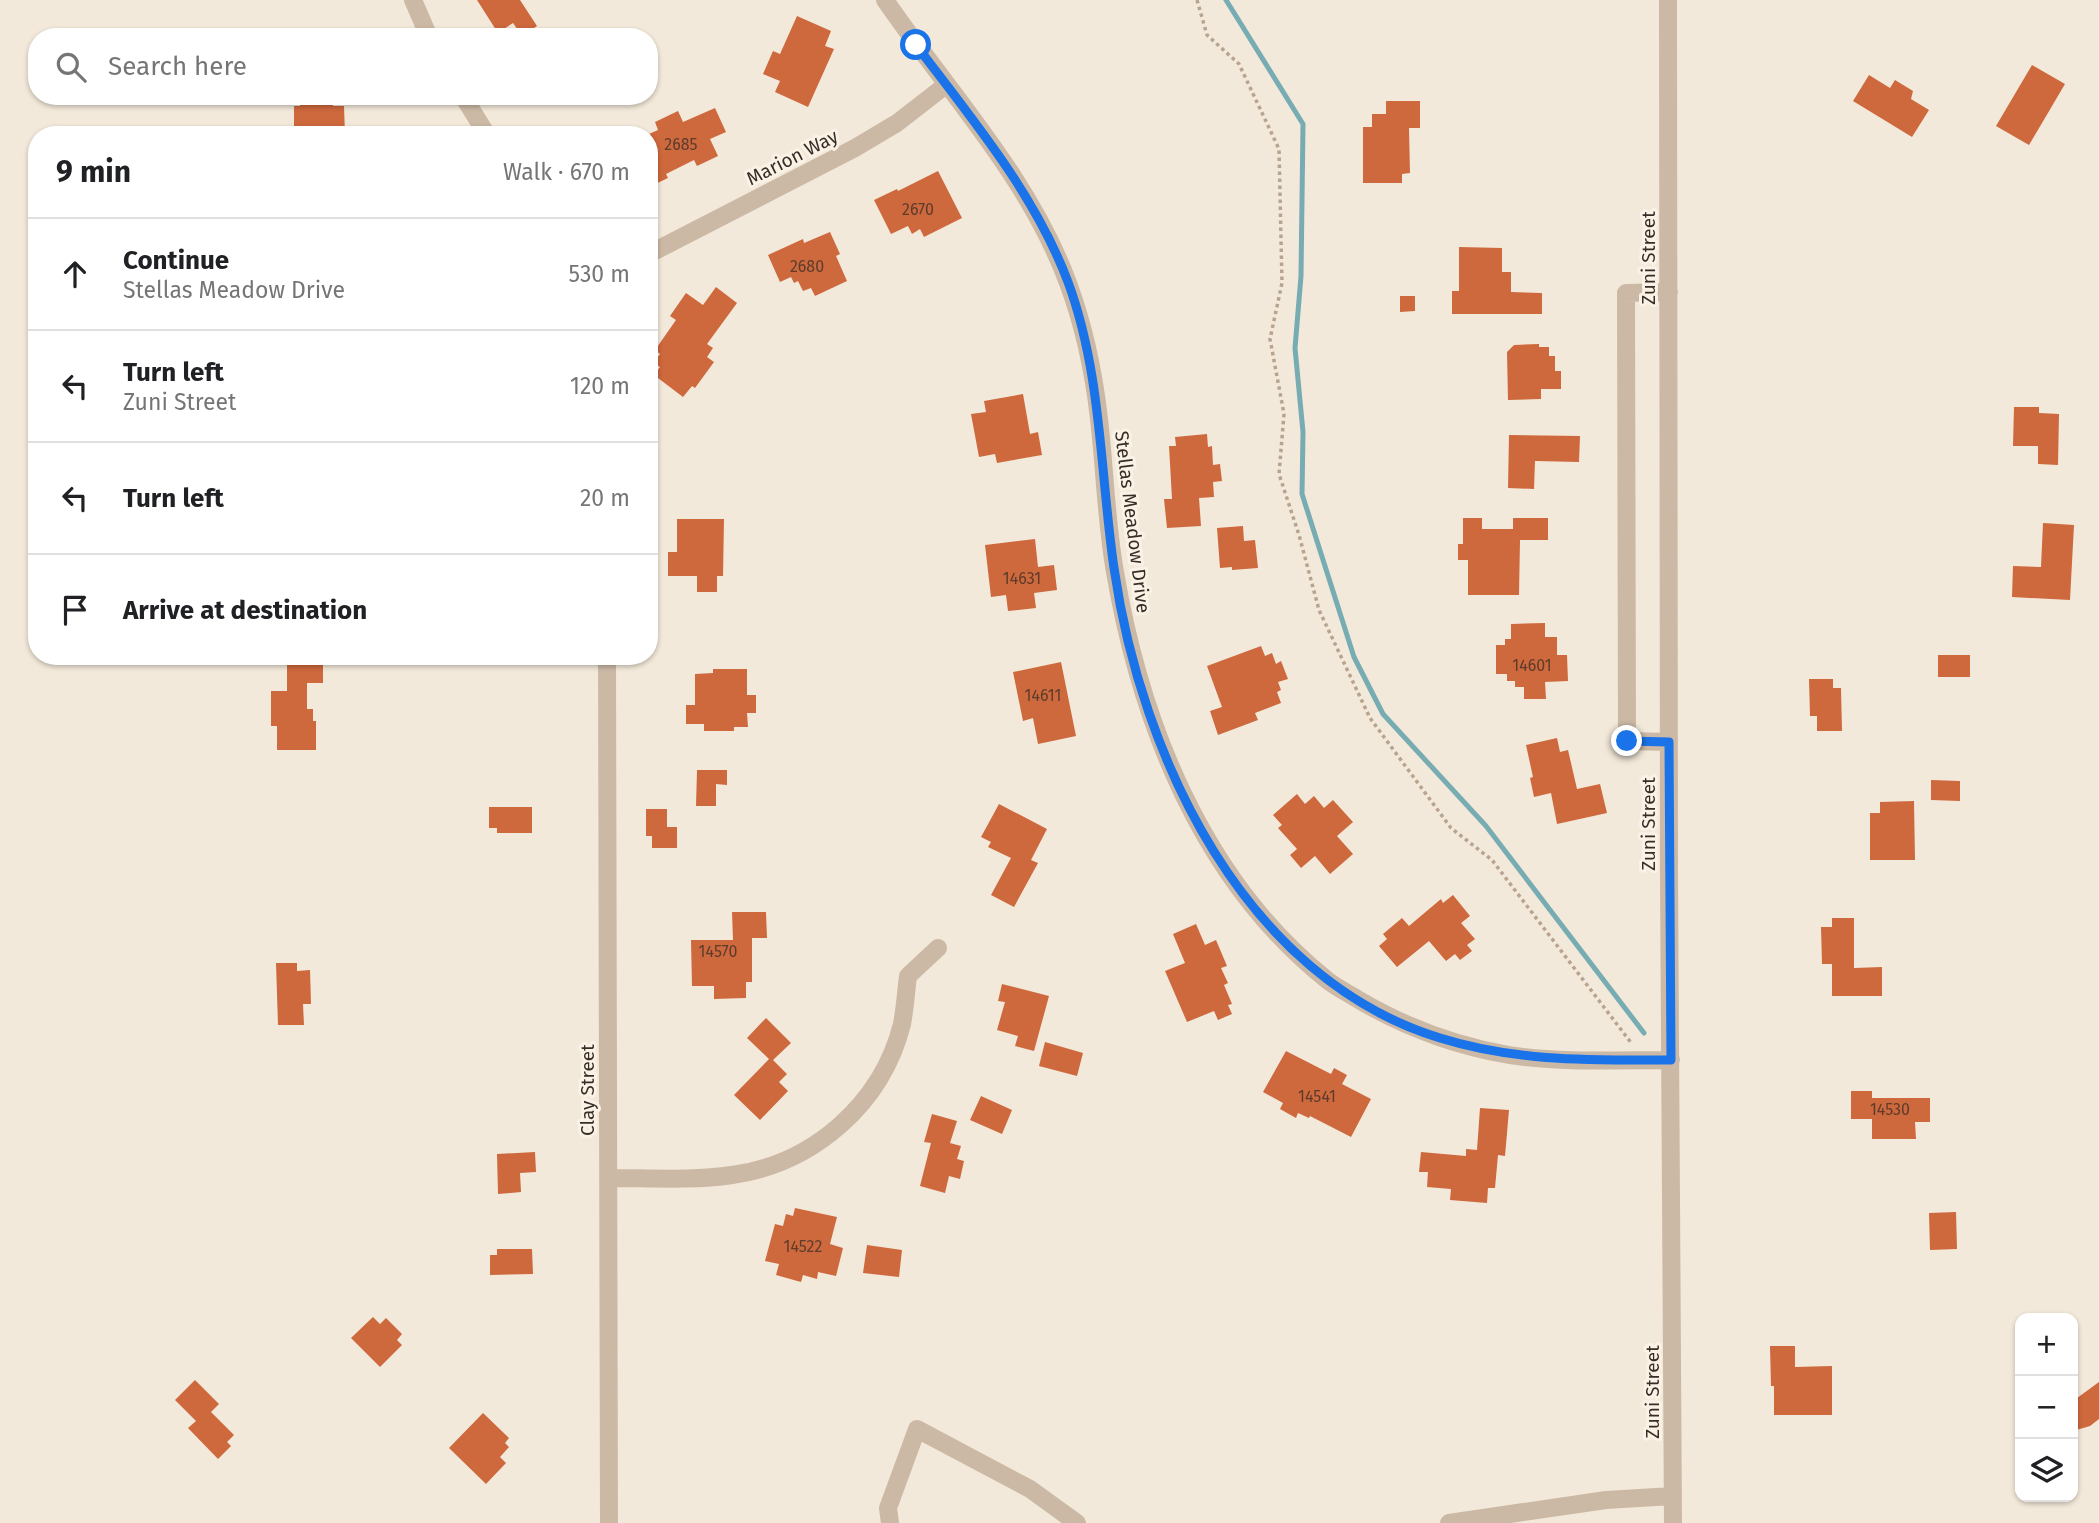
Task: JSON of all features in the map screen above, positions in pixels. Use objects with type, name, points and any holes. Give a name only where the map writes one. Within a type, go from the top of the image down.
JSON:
[{"type":"street","points":[[413,0],[425,28]]},
{"type":"street","name":"Stellas Meadow Drive","points":[[886,0],[1002,160],[1037,215],[1068,282],[1084,334],[1099,416],[1114,569],[1124,624],[1135,664],[1157,732],[1179,784],[1214,852],[1245,897],[1262,918],[1329,982],[1384,1015],[1439,1038],[1509,1055],[1569,1060],[1671,1060]]},
{"type":"street","name":"Zuni Street","points":[[1668,0],[1673,1523]]},
{"type":"street","name":"Marion Way","points":[[658,249],[855,148],[897,124],[946,85]]},
{"type":"street","points":[[469,105],[481,126]]},
{"type":"street","points":[[1669,292],[1626,293],[1627,741],[1669,742]]},
{"type":"street","name":"Clay Street","points":[[607,665],[609,1523]]},
{"type":"street","points":[[609,1178],[731,1176],[778,1164],[821,1141],[849,1118],[872,1090],[898,1035],[908,976],[938,948]]},
{"type":"street","points":[[890,1523],[888,1508],[917,1429],[1030,1489],[1077,1523]]},
{"type":"street","points":[[1449,1523],[1606,1500],[1673,1496]]},
{"type":"path","points":[[1197,0],[1207,35],[1240,64],[1279,149],[1282,283],[1270,339],[1284,414],[1279,474],[1319,610],[1370,718],[1451,828],[1492,860],[1632,1043],[1633,1060]]},
{"type":"building","points":[[477,0],[520,0],[537,26],[516,28],[513,23],[506,28],[495,28]]},
{"type":"building","points":[[797,16],[831,31],[825,46],[834,49],[808,107],[775,92],[780,81],[763,74],[773,51],[780,54]]},
{"type":"building","points":[[2032,65],[2065,84],[2029,145],[1996,126]]},
{"type":"building","points":[[1869,75],[1890,88],[1895,80],[1913,91],[1911,99],[1929,110],[1912,137],[1853,101]]},
{"type":"building","points":[[1386,101],[1420,101],[1420,128],[1409,128],[1410,173],[1402,174],[1402,183],[1363,183],[1363,127],[1372,127],[1372,114],[1386,114]]},
{"type":"building","points":[[294,106],[344,106],[345,126],[294,126]]},
{"type":"building","points":[[715,108],[726,132],[710,139],[718,156],[697,166],[694,160],[666,174],[668,178],[658,183],[658,126],[655,122],[678,111],[683,122]]},
{"type":"building","points":[[938,171],[962,218],[924,237],[920,229],[912,234],[908,226],[891,234],[874,200]]},
{"type":"building","points":[[830,232],[840,254],[836,256],[847,281],[815,296],[811,288],[803,291],[798,281],[794,283],[791,277],[780,282],[768,255],[803,239],[804,243]]},
{"type":"building","points":[[1459,247],[1502,248],[1502,272],[1511,272],[1511,292],[1542,293],[1542,314],[1452,314],[1452,291],[1459,291]]},
{"type":"building","points":[[716,287],[737,303],[707,344],[713,348],[707,357],[714,362],[695,388],[692,386],[683,397],[658,378],[658,346],[676,320],[670,316],[686,293],[703,305]]},
{"type":"building","points":[[1400,296],[1415,296],[1415,311],[1400,312]]},
{"type":"building","points":[[1539,344],[1539,347],[1549,347],[1549,356],[1555,356],[1555,371],[1561,371],[1561,389],[1541,389],[1541,399],[1508,400],[1507,352],[1514,345]]},
{"type":"building","points":[[1023,394],[1030,434],[1038,432],[1042,455],[997,463],[995,454],[979,457],[971,414],[986,412],[984,401]]},
{"type":"building","points":[[2014,407],[2039,407],[2039,413],[2059,414],[2058,465],[2038,464],[2038,446],[2013,446]]},
{"type":"building","points":[[1207,434],[1208,447],[1212,446],[1213,465],[1220,464],[1222,481],[1213,482],[1214,497],[1199,498],[1201,526],[1167,528],[1164,499],[1172,499],[1169,446],[1176,446],[1175,437]]},
{"type":"building","points":[[1509,435],[1580,436],[1579,462],[1535,461],[1534,489],[1508,488]]},
{"type":"building","points":[[1463,518],[1482,518],[1482,529],[1513,529],[1513,518],[1548,518],[1548,540],[1520,540],[1519,595],[1468,595],[1468,560],[1458,560],[1458,544],[1463,544]]},
{"type":"building","points":[[677,519],[724,519],[723,576],[717,576],[717,592],[697,592],[697,576],[668,576],[668,552],[677,552]]},
{"type":"building","points":[[2043,523],[2074,525],[2070,600],[2012,597],[2013,566],[2041,567]]},
{"type":"building","points":[[1243,526],[1244,541],[1255,540],[1258,568],[1220,568],[1217,528]]},
{"type":"building","points":[[1035,539],[1038,567],[1054,565],[1057,590],[1034,593],[1036,608],[1008,611],[1006,595],[991,597],[985,545]]},
{"type":"building","points":[[1545,623],[1545,637],[1557,637],[1557,655],[1567,655],[1568,681],[1545,682],[1546,699],[1524,699],[1524,687],[1515,687],[1515,681],[1507,681],[1507,674],[1496,674],[1496,645],[1505,645],[1505,639],[1511,639],[1511,624]]},
{"type":"building","points":[[1261,646],[1265,656],[1272,653],[1276,664],[1281,661],[1288,679],[1278,682],[1281,690],[1277,692],[1281,703],[1255,713],[1258,720],[1218,735],[1210,711],[1222,707],[1207,666]]},
{"type":"building","points":[[1938,655],[1970,655],[1970,677],[1938,677]]},
{"type":"building","points":[[1061,662],[1076,736],[1038,744],[1033,718],[1023,721],[1013,672]]},
{"type":"building","points":[[287,665],[323,665],[323,683],[307,683],[307,709],[313,709],[313,721],[316,721],[316,750],[277,750],[277,726],[271,726],[271,691],[287,691]]},
{"type":"building","points":[[713,669],[747,669],[747,695],[756,695],[756,713],[747,713],[748,727],[734,727],[734,731],[704,731],[704,724],[686,724],[686,705],[695,705],[695,674],[713,673]]},
{"type":"building","points":[[1809,679],[1833,679],[1833,688],[1841,688],[1842,731],[1817,731],[1817,716],[1810,716]]},
{"type":"building","points":[[1557,738],[1560,752],[1568,750],[1577,789],[1600,784],[1607,813],[1557,824],[1551,793],[1534,797],[1526,745]]},
{"type":"building","points":[[697,770],[727,770],[727,785],[716,784],[716,806],[696,806]]},
{"type":"building","points":[[1931,780],[1960,781],[1960,801],[1931,800]]},
{"type":"building","points":[[1297,794],[1305,804],[1314,796],[1324,808],[1333,800],[1353,822],[1337,836],[1353,854],[1330,874],[1315,856],[1301,868],[1290,855],[1297,849],[1278,828],[1282,825],[1273,815]]},
{"type":"building","points":[[1914,801],[1915,860],[1870,860],[1870,813],[1880,813],[1880,802]]},
{"type":"building","points":[[999,804],[1047,829],[1031,860],[1038,863],[1014,907],[991,895],[1011,858],[988,847],[991,842],[981,837]]},
{"type":"building","points":[[489,807],[532,807],[532,833],[497,833],[497,828],[489,828]]},
{"type":"building","points":[[646,809],[667,809],[667,827],[677,827],[677,848],[652,848],[652,836],[646,836]]},
{"type":"building","points":[[1453,895],[1470,916],[1461,923],[1475,939],[1467,945],[1472,951],[1460,960],[1455,954],[1446,961],[1429,941],[1397,967],[1379,946],[1387,939],[1383,934],[1402,918],[1409,926],[1441,899],[1443,903]]},
{"type":"building","points":[[732,912],[766,912],[767,938],[752,938],[752,982],[746,982],[746,998],[714,999],[714,986],[692,986],[691,940],[733,940]]},
{"type":"building","points":[[1832,918],[1854,918],[1854,968],[1882,967],[1882,996],[1832,996],[1832,964],[1822,964],[1821,927],[1832,927]]},
{"type":"building","points":[[1196,924],[1205,945],[1216,940],[1227,966],[1221,968],[1228,983],[1224,985],[1232,1004],[1228,1005],[1232,1014],[1218,1020],[1214,1011],[1187,1022],[1165,971],[1185,963],[1173,934]]},
{"type":"building","points":[[276,963],[297,963],[297,971],[310,970],[311,1004],[303,1004],[304,1025],[278,1025]]},
{"type":"building","points":[[1002,984],[1049,996],[1034,1051],[1015,1046],[1018,1036],[997,1030],[1005,1002],[998,1001]]},
{"type":"building","points":[[766,1018],[791,1043],[773,1060],[787,1074],[779,1082],[788,1091],[760,1120],[734,1095],[769,1059],[747,1038]]},
{"type":"building","points":[[1045,1042],[1083,1053],[1077,1076],[1039,1066]]},
{"type":"building","points":[[1286,1051],[1331,1074],[1334,1068],[1347,1075],[1342,1084],[1371,1099],[1351,1137],[1310,1116],[1309,1118],[1298,1113],[1296,1118],[1280,1109],[1283,1103],[1263,1092]]},
{"type":"building","points":[[1851,1091],[1872,1091],[1872,1098],[1930,1098],[1930,1122],[1915,1122],[1916,1139],[1872,1139],[1872,1119],[1851,1119]]},
{"type":"building","points":[[981,1096],[1012,1110],[1002,1134],[970,1120]]},
{"type":"building","points":[[1480,1108],[1509,1110],[1505,1156],[1498,1155],[1495,1188],[1488,1188],[1487,1203],[1450,1200],[1451,1189],[1427,1187],[1428,1172],[1419,1172],[1421,1152],[1466,1156],[1466,1149],[1477,1150]]},
{"type":"building","points":[[932,1114],[957,1121],[950,1143],[961,1146],[957,1159],[964,1161],[960,1179],[949,1176],[945,1193],[920,1186],[931,1143],[924,1142]]},
{"type":"building","points":[[535,1152],[536,1172],[520,1173],[521,1192],[498,1194],[497,1154]]},
{"type":"building","points":[[795,1208],[837,1217],[830,1244],[843,1248],[836,1276],[818,1272],[817,1279],[803,1275],[801,1282],[776,1275],[779,1264],[765,1261],[775,1224],[783,1226],[786,1214],[793,1216]]},
{"type":"building","points":[[1956,1212],[1957,1249],[1930,1250],[1929,1213]]},
{"type":"building","points":[[867,1245],[902,1250],[899,1277],[863,1273]]},
{"type":"building","points":[[497,1249],[532,1249],[533,1274],[490,1275],[490,1255],[497,1255]]},
{"type":"building","points":[[373,1317],[380,1324],[386,1318],[402,1334],[397,1340],[402,1345],[380,1367],[351,1338]]},
{"type":"building","points":[[1770,1346],[1795,1346],[1795,1367],[1832,1366],[1832,1415],[1774,1415]]},
{"type":"building","points":[[195,1380],[219,1404],[211,1412],[234,1435],[227,1442],[231,1446],[218,1459],[188,1428],[196,1421],[175,1400]]},
{"type":"building","points":[[2099,1382],[2099,1419],[2090,1426],[2078,1430],[2078,1397]]},
{"type":"building","points":[[483,1413],[509,1438],[505,1443],[509,1447],[500,1457],[506,1463],[486,1484],[449,1448]]},
{"type":"waterway","points":[[1226,0],[1303,124],[1301,276],[1295,348],[1303,432],[1302,494],[1354,657],[1383,714],[1486,826],[1644,1033]]},
{"type":"route","points":[[916,45],[1002,160],[1037,215],[1068,282],[1084,334],[1099,416],[1114,569],[1124,624],[1147,707],[1174,773],[1214,852],[1245,897],[1292,949],[1329,982],[1384,1015],[1439,1038],[1509,1055],[1569,1060],[1671,1060],[1669,742],[1627,741]]}]
